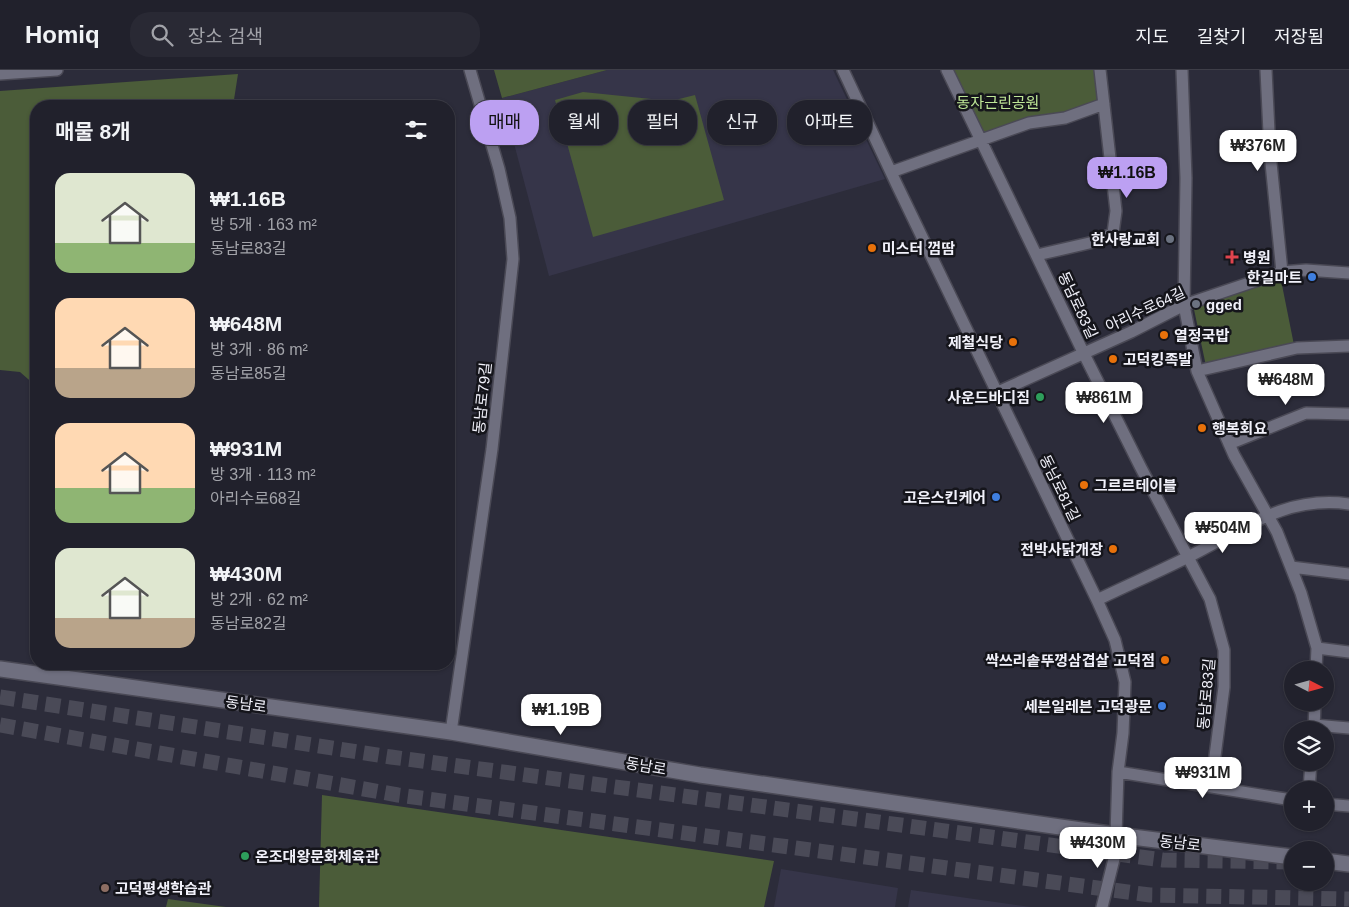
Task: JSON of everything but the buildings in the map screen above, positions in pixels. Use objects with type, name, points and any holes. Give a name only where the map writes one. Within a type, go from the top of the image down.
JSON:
[{"type":"main road","name":"동남로","points":[[0,669],[451,732],[700,775],[1116,835],[1284,856]]},
{"type":"main road","points":[[1334,862],[1349,864]]},
{"type":"street","points":[[0,74],[57,70]]},
{"type":"street","name":"동남로79길","points":[[451,732],[492,449],[513,260],[510,218],[499,169],[470,70]]},
{"type":"street","name":"동남로81길","points":[[844,70],[1115,640],[1125,682],[1114,859],[1102,907]]},
{"type":"street","name":"동남로83길","points":[[947,70],[1084,354],[1210,599],[1224,650],[1224,687],[1211,787]]},
{"type":"street","name":"동남로83길","points":[[1037,255],[1098,241],[1113,232],[1116,211],[1100,70]]},
{"type":"street","points":[[1182,70],[1186,178],[1184,305],[1197,371],[1229,444],[1277,532],[1301,593],[1317,648],[1316,661]]},
{"type":"street","points":[[1266,70],[1270,153],[1282,272]]},
{"type":"street","points":[[891,172],[1029,123],[1064,118],[1104,104]]},
{"type":"street","name":"아리수로64길","points":[[998,392],[1084,354],[1184,305],[1282,272],[1306,270],[1349,273]]},
{"type":"street","points":[[1197,371],[1297,348],[1349,346]]},
{"type":"street","points":[[1229,444],[1306,413],[1349,414]]},
{"type":"street","points":[[1097,600],[1188,558],[1267,515],[1306,503],[1334,502],[1349,504]]},
{"type":"street","points":[[1291,567],[1349,574]]},
{"type":"street","points":[[1317,648],[1349,652]]},
{"type":"street","points":[[1334,728],[1349,728]]},
{"type":"street","points":[[1118,772],[1284,799]]},
{"type":"street","points":[[1334,805],[1349,806]]},
{"type":"shaded area","points":[[607,70],[833,70],[847,100],[787,100],[787,145],[869,145],[885,179],[549,276],[514,145],[539,145],[539,100],[503,100],[502,98]]},
{"type":"shaded area","points":[[781,869],[898,888],[895,907],[774,907]]},
{"type":"shaded area","points":[[911,890],[1031,907],[908,907]]},
{"type":"green space","points":[[494,70],[607,70],[502,98]]},
{"type":"green space","name":"동자근린공원","points":[[947,70],[1100,70],[1104,104],[981,140]]},
{"type":"green space","points":[[238,74],[234,100],[30,100],[30,381],[20,372],[0,370],[0,91]]},
{"type":"green space","points":[[583,92],[661,100],[628,100],[628,145],[697,145],[697,102],[707,145],[709,145],[724,200],[593,237],[567,145],[618,145],[618,100],[555,100]]},
{"type":"green space","points":[[695,95],[696,100],[675,100]]},
{"type":"green space","points":[[1280,275],[1294,345],[1206,366],[1192,300]]},
{"type":"green space","points":[[322,795],[774,861],[764,907],[319,907]]},
{"type":"green space","points":[[168,899],[226,907],[166,907]]},
{"type":"tunnel","points":[[0,697],[391,757],[1163,860],[1284,862]]},
{"type":"tunnel","points":[[0,725],[398,795],[1150,895],[1349,899]]},
{"type":"place","name":"한사랑교회","points":[[1170,239]]},
{"type":"place","name":"미스터 껌땀","points":[[872,248]]},
{"type":"place","name":"병원","points":[[1232,257]]},
{"type":"place","name":"한길마트","points":[[1312,277]]},
{"type":"place","name":"gged","points":[[1196,304]]},
{"type":"place","name":"열정국밥","points":[[1164,335]]},
{"type":"place","name":"제철식당","points":[[1013,342]]},
{"type":"place","name":"고덕킹족발","points":[[1113,359]]},
{"type":"place","name":"사운드바디짐","points":[[1040,397]]},
{"type":"place","name":"행복회요","points":[[1202,428]]},
{"type":"place","name":"그르르테이블","points":[[1084,485]]},
{"type":"place","name":"고은스킨케어","points":[[996,497]]},
{"type":"place","name":"전박사닭개장","points":[[1113,549]]},
{"type":"place","name":"싹쓰리솥뚜껑삼겹살 고덕점","points":[[1165,660]]},
{"type":"place","name":"세븐일레븐 고덕광문","points":[[1162,706]]},
{"type":"place","name":"온조대왕문화체육관","points":[[245,856]]},
{"type":"place","name":"고덕평생학습관","points":[[105,888]]}]
